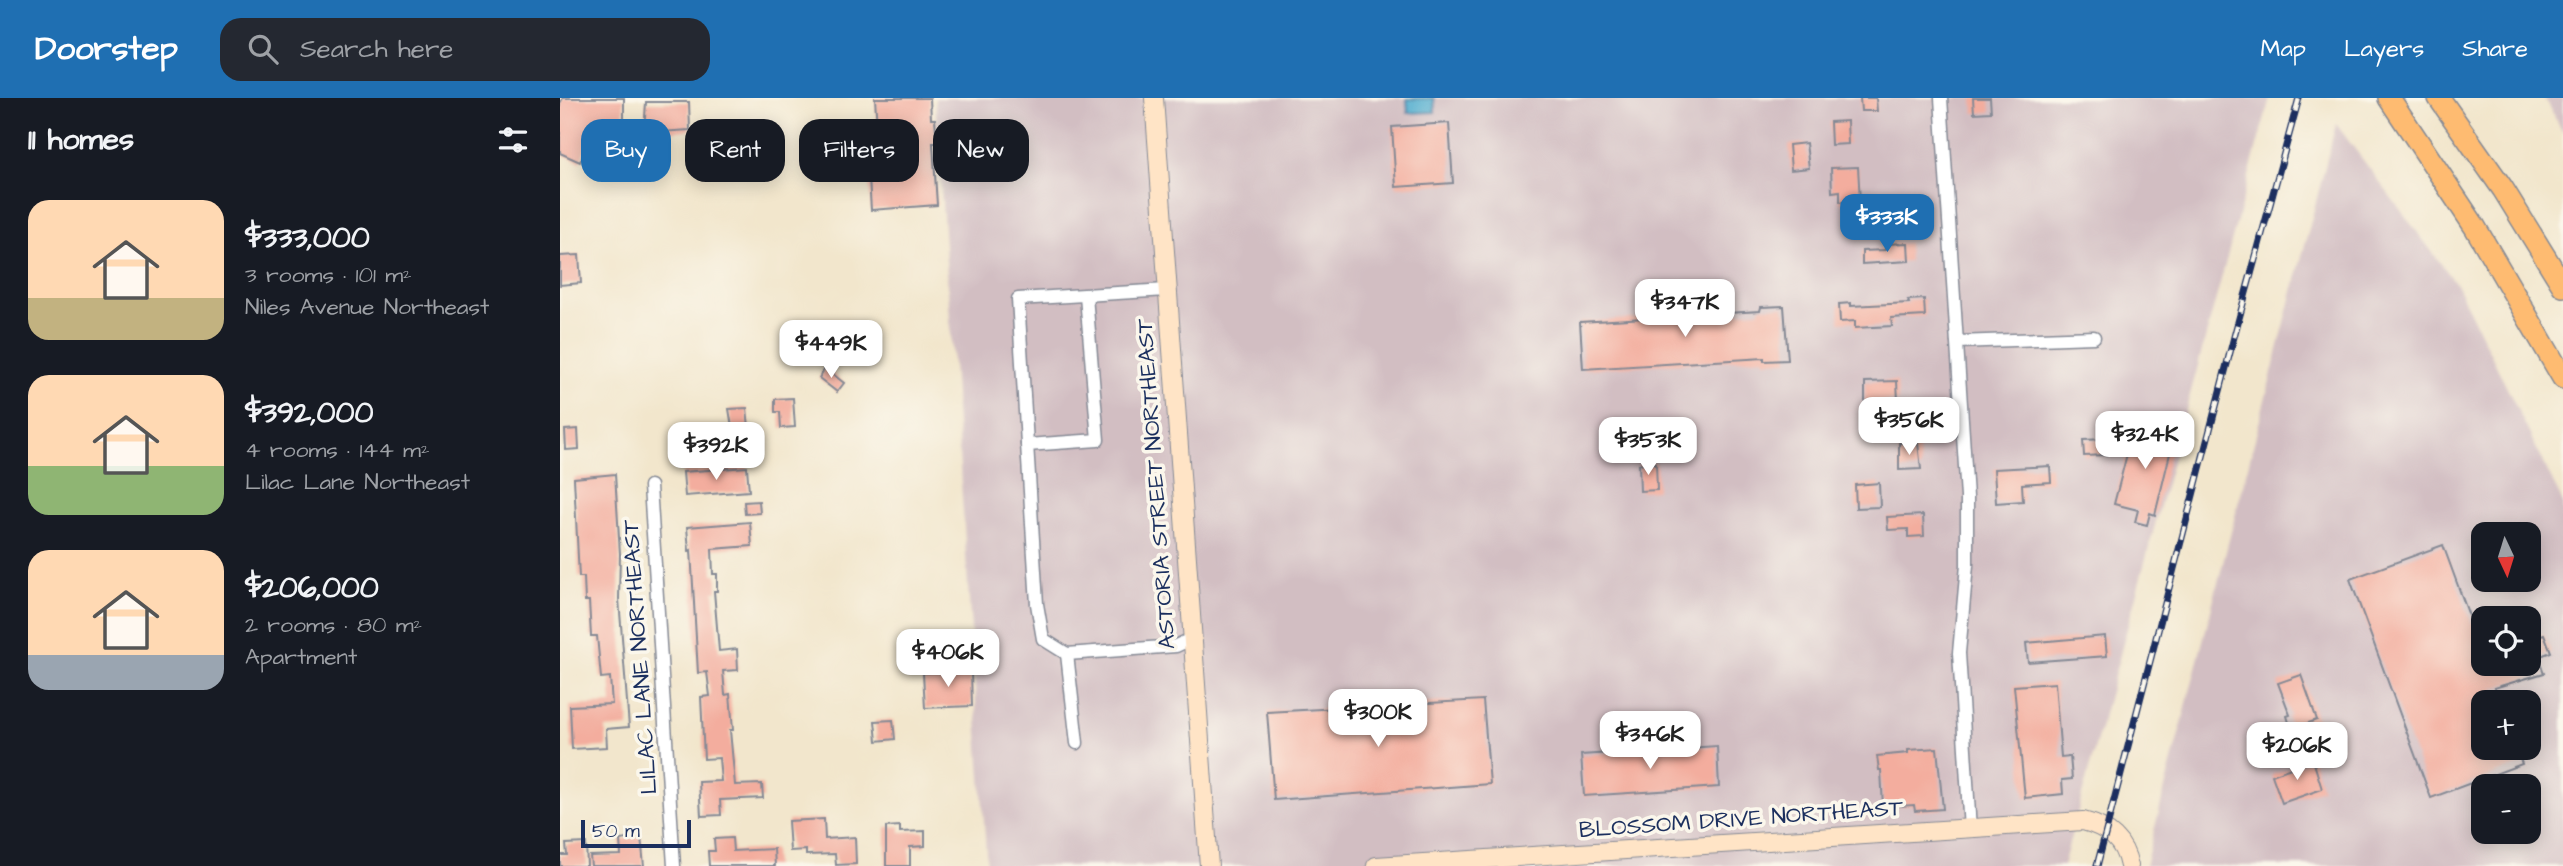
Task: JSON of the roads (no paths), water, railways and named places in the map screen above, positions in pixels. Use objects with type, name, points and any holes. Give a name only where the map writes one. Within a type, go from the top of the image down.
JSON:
[{"type":"highway","points":[[2439,98],[2502,189],[2563,286]]},
{"type":"highway","points":[[2392,103],[2475,228],[2563,378]]},
{"type":"street","name":"ASTORIA STREET NORTHEAST","points":[[1154,98],[1209,866]]},
{"type":"street","points":[[1941,98],[1968,510],[1967,565],[1959,653],[1970,830]]},
{"type":"street","points":[[1167,290],[1018,299],[1037,604],[1043,639],[1067,654],[1176,646],[1191,639]]},
{"type":"street","points":[[1027,445],[1098,440],[1086,296]]},
{"type":"street","points":[[1957,342],[2094,337]]},
{"type":"street","name":"LILAC LANE NORTHEAST","points":[[650,486],[674,866]]},
{"type":"street","points":[[1067,654],[1077,743]]},
{"type":"street","name":"BLOSSOM DRIVE NORTHEAST","points":[[1376,866],[2083,821],[2107,829],[2123,847],[2129,866]]},
{"type":"water","points":[[1434,98],[1435,112],[1408,113],[1407,99]]},
{"type":"railway","points":[[2097,866],[2235,333],[2299,98]]}]
